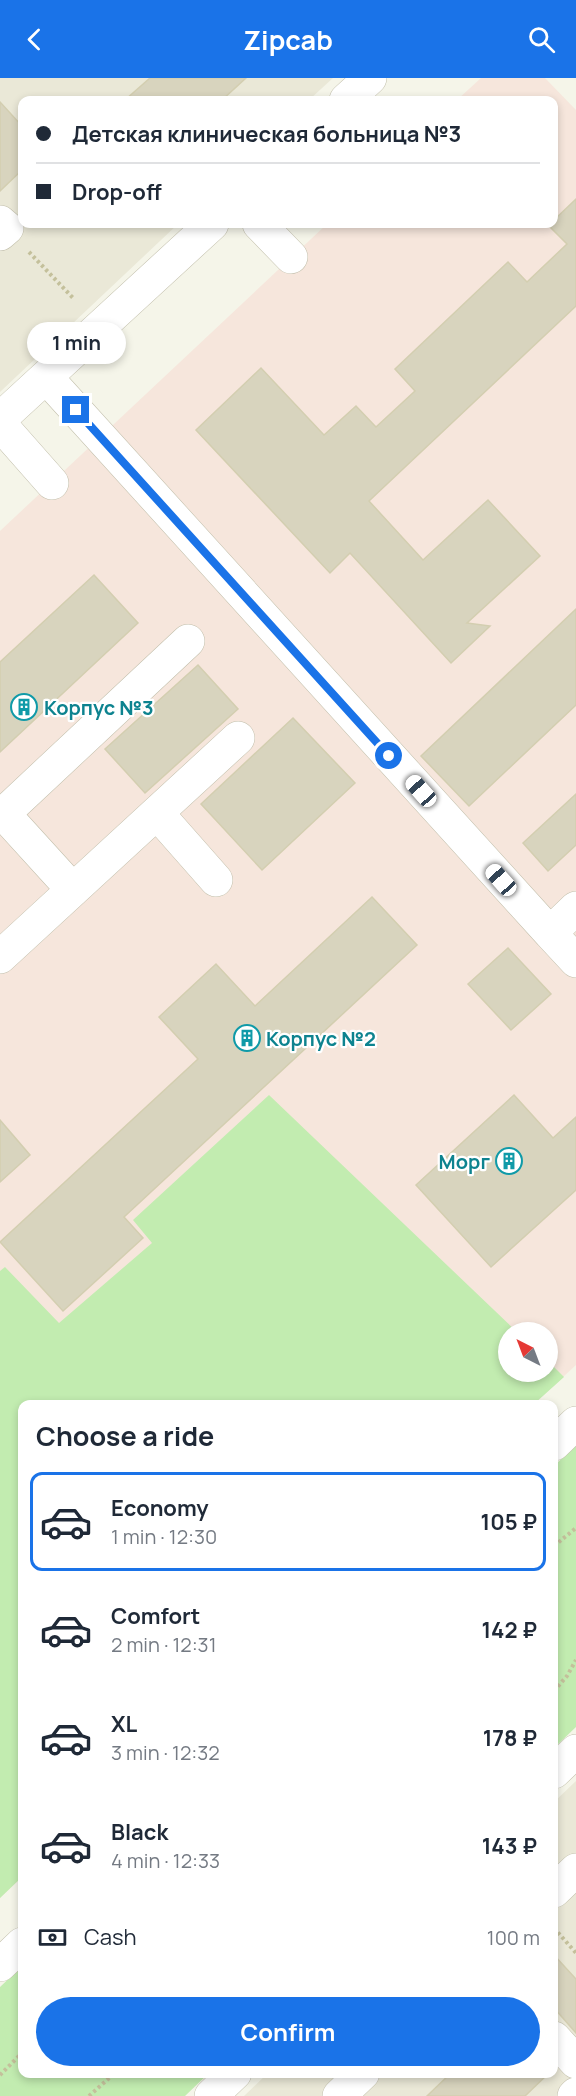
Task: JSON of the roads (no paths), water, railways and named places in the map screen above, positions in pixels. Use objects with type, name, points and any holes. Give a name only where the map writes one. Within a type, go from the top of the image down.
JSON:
[{"type":"street","points":[[350,96],[370,78]]},
{"type":"street","points":[[0,419],[208,228]]},
{"type":"street","points":[[263,228],[291,257]]},
{"type":"street","points":[[46,377],[576,961]]},
{"type":"street","points":[[0,424],[52,483]]},
{"type":"street","points":[[73,890],[2,815],[188,641]]},
{"type":"street","points":[[0,957],[238,738]]},
{"type":"street","points":[[157,813],[216,880]]},
{"type":"street","points":[[550,933],[576,908]]},
{"type":"street","points":[[558,1440],[576,1423]]},
{"type":"street","points":[[558,1768],[576,1751]]},
{"type":"street","points":[[558,1887],[576,1870]]},
{"type":"street","points":[[0,1965],[18,1948]]},
{"type":"street","points":[[558,2042],[576,2062]]},
{"type":"street","points":[[211,2096],[230,2078]]},
{"type":"street","points":[[339,2096],[358,2078]]},
{"type":"place","name":"Корпус №3","points":[[24,707]]},
{"type":"place","name":"Корпус №2","points":[[247,1038]]},
{"type":"place","name":"Морг","points":[[509,1161]]}]
